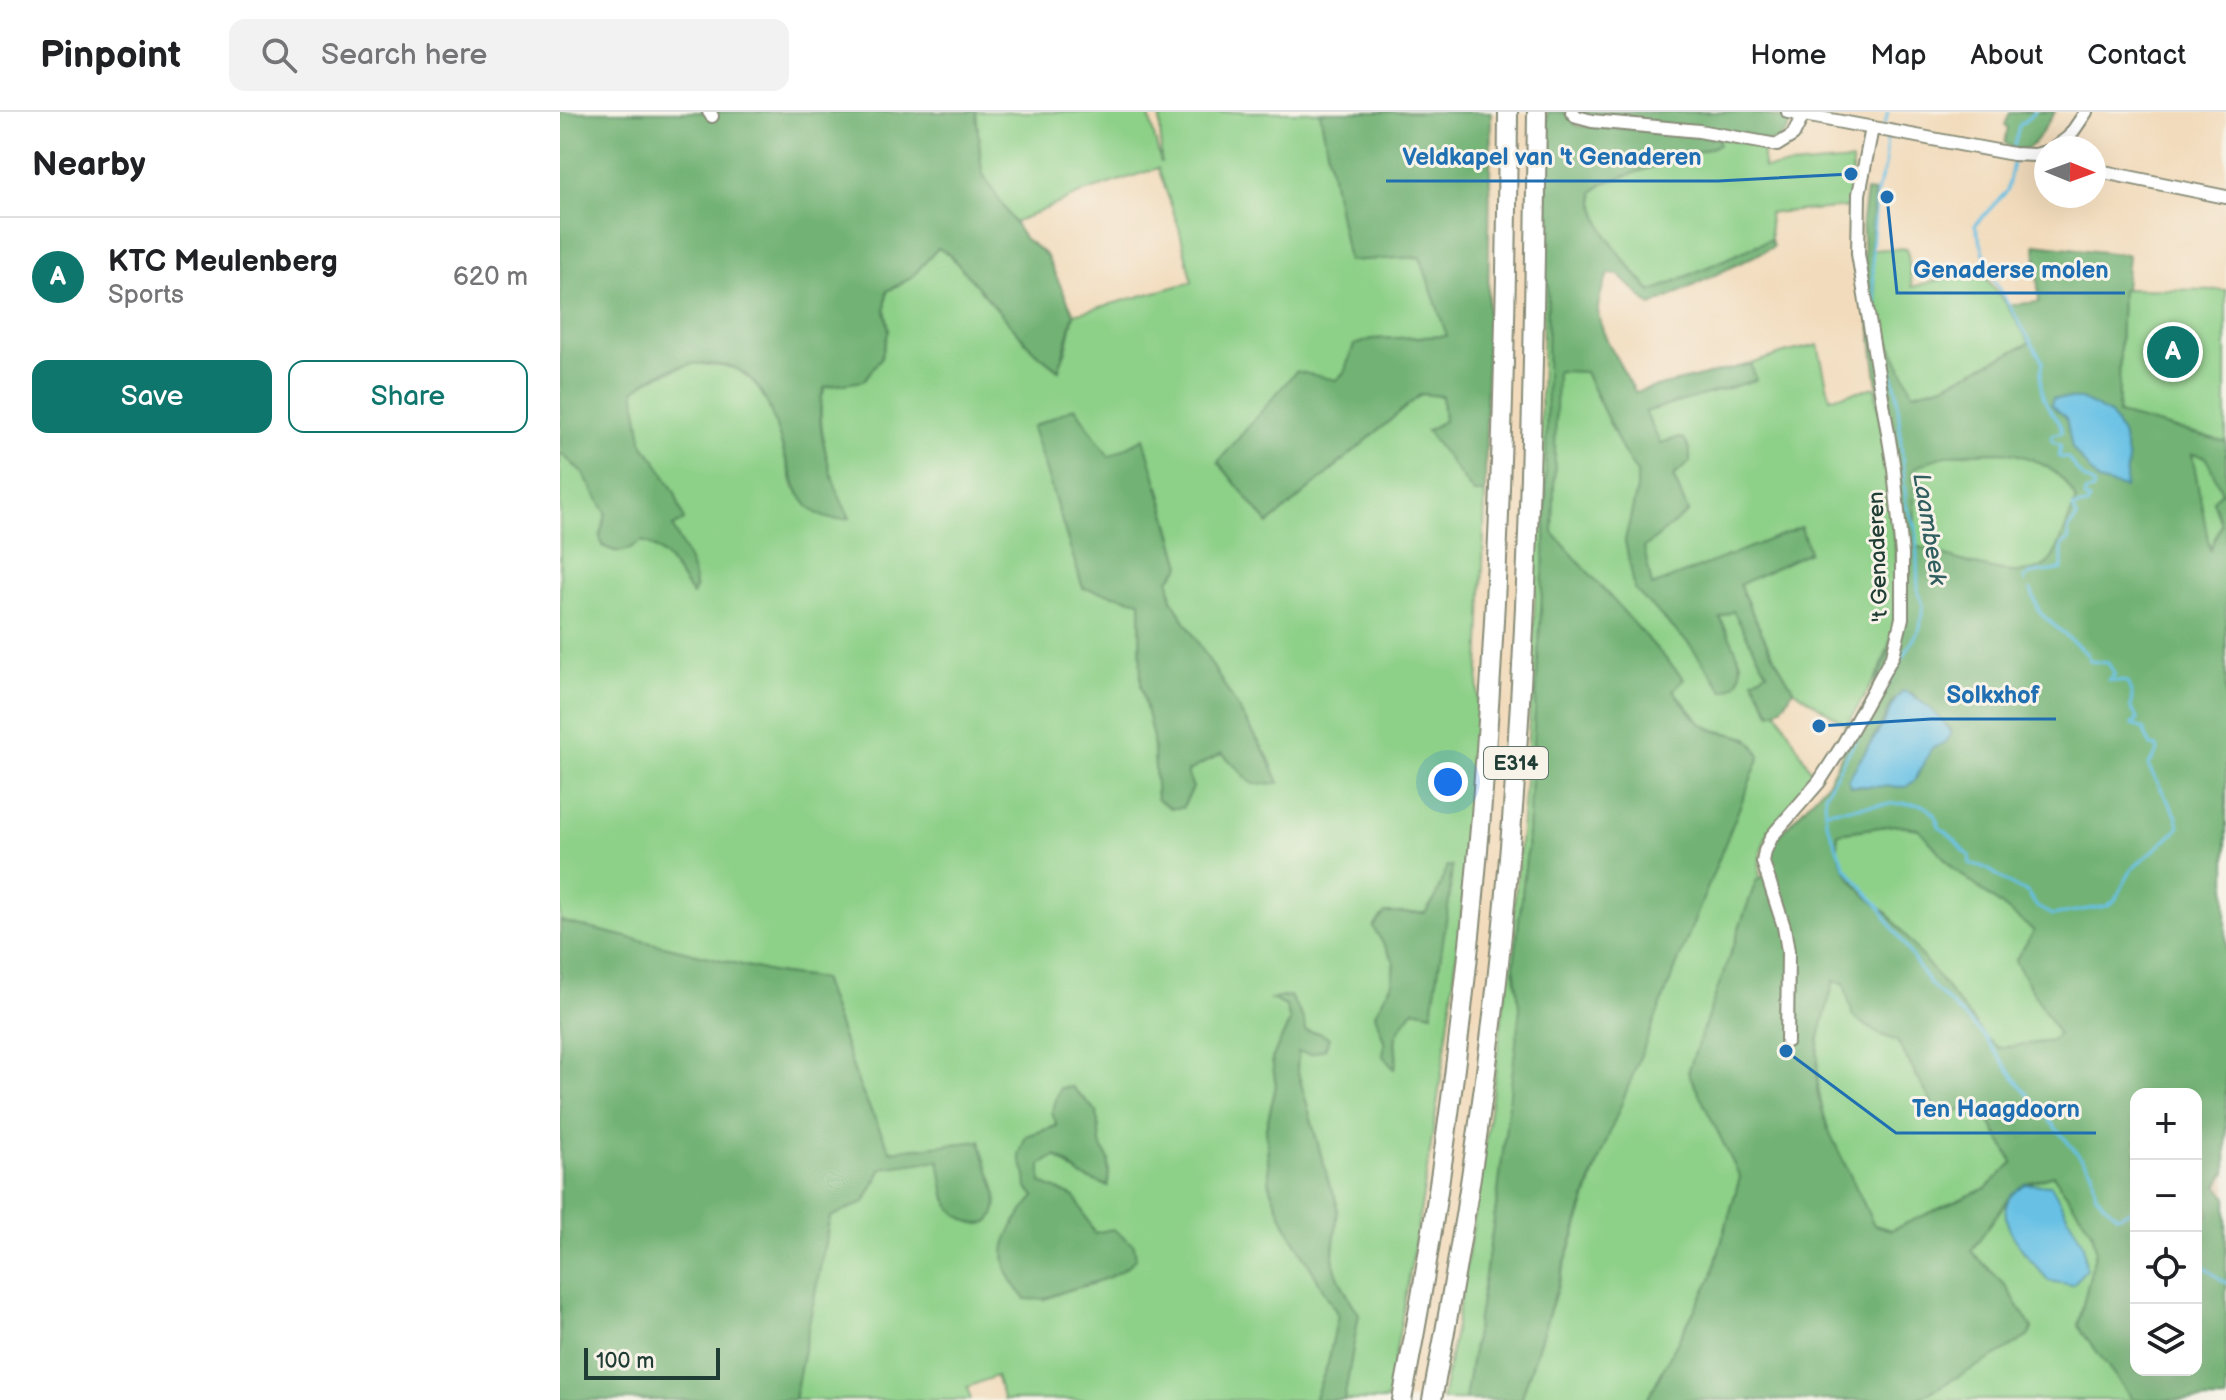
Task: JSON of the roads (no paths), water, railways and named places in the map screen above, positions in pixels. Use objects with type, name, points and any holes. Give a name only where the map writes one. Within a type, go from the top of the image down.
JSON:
[{"type":"highway","name":"E314","points":[[1402,1400],[1420,1308],[1453,1088],[1468,965],[1488,741],[1502,464],[1508,112]]},
{"type":"highway","name":"E314","points":[[1432,1400],[1468,1194],[1498,967],[1510,848],[1530,494],[1537,112]]},
{"type":"street","points":[[1572,112],[1577,117],[1592,121],[1699,131],[1777,145],[1793,135],[1797,113]]},
{"type":"street","points":[[1788,112],[1854,118],[1872,128],[2013,154],[2034,155]]},
{"type":"street","points":[[2076,136],[2086,112]]},
{"type":"street","name":"'t Genaderen","points":[[1787,1041],[1788,951],[1784,927],[1763,862],[1765,851],[1780,825],[1819,782],[1851,731],[1893,655],[1902,618],[1902,555],[1894,469],[1858,254],[1859,194],[1872,128]]},
{"type":"street","points":[[2106,171],[2226,197]]},
{"type":"water","points":[[2053,398],[2081,399],[2110,414],[2122,434],[2128,460],[2125,488],[2098,481],[2072,448],[2066,417],[2051,405]]},
{"type":"water","points":[[1903,691],[1931,710],[1951,735],[1945,743],[1932,748],[1915,780],[1906,787],[1851,786],[1848,780]]},
{"type":"water","points":[[2025,1184],[2051,1185],[2083,1244],[2086,1268],[2073,1285],[2049,1281],[2010,1230],[2006,1208],[2011,1195]]},
{"type":"waterway","name":"Laambeek","points":[[1885,124],[1888,112]]},
{"type":"waterway","points":[[2014,146],[2019,126],[2035,112]]},
{"type":"waterway","name":"Laambeek","points":[[1887,136],[1885,167],[1877,191],[1872,248],[1874,287],[1878,317],[1897,393],[1906,506],[1916,527],[1918,593],[1923,605],[1920,628],[1825,794],[1826,821],[1845,867],[1878,905],[1929,983],[1983,1035],[2092,1171],[2096,1195],[2117,1216],[2130,1211]]},
{"type":"waterway","points":[[2013,163],[2007,191],[1975,225],[1992,277],[2043,362],[2043,396],[2062,429],[2062,432],[2052,435],[2052,441],[2061,445],[2059,457],[2068,458],[2081,476],[2094,485],[2093,490],[2085,492],[2084,498],[2089,500],[2087,505],[2073,507],[2077,518],[2068,529],[2069,540],[2062,545],[2062,569],[2032,574],[2024,578],[2025,581]]},
{"type":"waterway","points":[[1824,811],[1892,804],[1926,807],[1940,828],[1969,855],[1970,864],[1985,868],[2027,892],[2037,907],[2052,915],[2107,906],[2115,900],[2132,869],[2179,827],[2177,817],[2148,766],[2158,751],[2157,747],[2151,746],[2143,729],[2132,724],[2138,720],[2131,708],[2132,694],[2127,682],[2108,680],[2115,674],[2108,663],[2090,661],[2087,654],[2040,613],[2031,590]]},
{"type":"waterway","name":"Laambeek","points":[[2202,1265],[2226,1283]]},
{"type":"place","name":"Veldkapel van 't Genaderen","points":[[1851,174]]},
{"type":"place","name":"Genaderse molen","points":[[1887,197]]},
{"type":"place","name":"KTC Meulenberg","points":[[2173,352]]},
{"type":"place","name":"Solkxhof","points":[[1819,726]]},
{"type":"place","name":"Ten Haagdoorn","points":[[1786,1051]]}]
